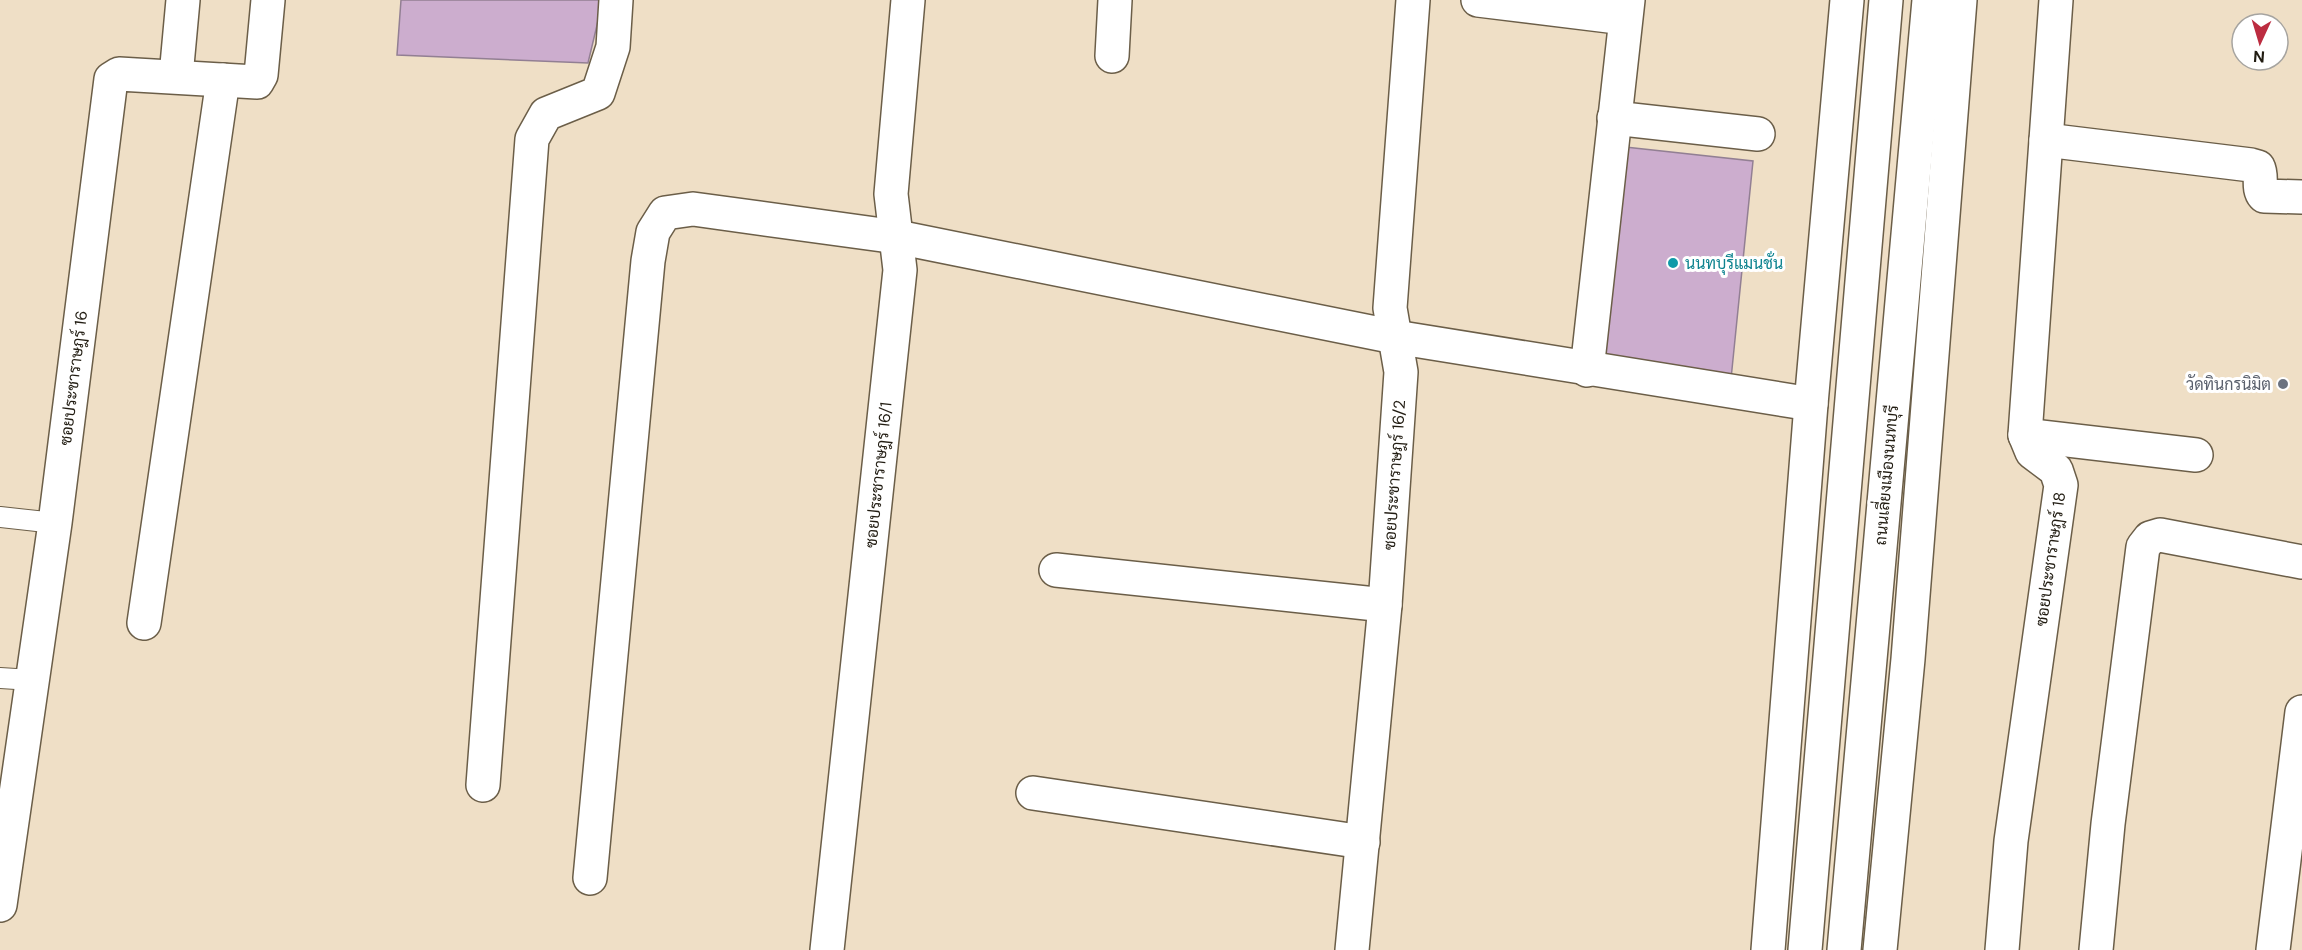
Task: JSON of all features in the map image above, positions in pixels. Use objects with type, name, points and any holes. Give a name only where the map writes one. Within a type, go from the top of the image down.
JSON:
[{"type":"street","points":[[176,76],[183,0]]},
{"type":"street","name":"ซอยประชาราษฎร์ 16","points":[[0,905],[55,523],[111,79],[119,74],[254,82],[260,79],[268,0]]},
{"type":"street","points":[[483,785],[532,139],[546,114],[598,93],[613,47],[616,0]]},
{"type":"street","name":"ซอยประชาราษฎร์ 16/1","points":[[827,950],[900,270],[891,194],[908,0]]},
{"type":"street","points":[[1112,56],[1115,0]]},
{"type":"street","name":"ซอยประชาราษฎร์ 16/2","points":[[1352,950],[1385,605],[1401,372],[1390,308],[1413,0]]},
{"type":"street","points":[[1478,0],[1626,9],[1587,370]]},
{"type":"street","points":[[1805,950],[1886,0]]},
{"type":"street","points":[[2056,0],[2025,435],[2196,455]]},
{"type":"street","points":[[1768,950],[1811,404],[1848,1]]},
{"type":"street","name":"ถนนเลี่ยงเมืองนนทบุรี","points":[[1844,950],[1951,1]]},
{"type":"street","name":"ถนนเลี่ยงเมืองนนทบุรี","points":[[1880,950],[1908,659],[1951,1]]},
{"type":"street","points":[[144,623],[223,80]]},
{"type":"street","points":[[1614,118],[1758,134]]},
{"type":"street","points":[[2046,140],[2251,165],[2258,167],[2261,192],[2264,196],[2302,197]]},
{"type":"street","points":[[590,878],[647,273],[653,232],[665,213],[693,209],[897,237],[1395,337],[1587,370],[1811,404]]},
{"type":"street","name":"ซอยประชาราษฎร์ 18","points":[[2001,950],[2011,841],[2061,485],[2056,470],[2032,452],[2025,435]]},
{"type":"street","points":[[2096,950],[2108,824],[2143,547],[2150,538],[2160,535],[2302,562]]},
{"type":"street","points":[[1056,570],[1385,605]]},
{"type":"street","points":[[2273,950],[2302,712]]},
{"type":"street","points":[[1034,793],[1363,842]]},
{"type":"lane","points":[[0,517],[55,523]]},
{"type":"lane","points":[[0,678],[32,680]]},
{"type":"building","points":[[401,0],[603,0],[588,63],[397,55]]},
{"type":"building","name":"นนทบุรีแมนชั่น","points":[[1616,146],[1753,161],[1731,379],[1593,364]]},
{"type":"place","name":"นนทบุรีแมนชั่น","points":[[1673,263]]},
{"type":"place","name":"วัดทินกรนิมิต","points":[[2283,384]]}]
